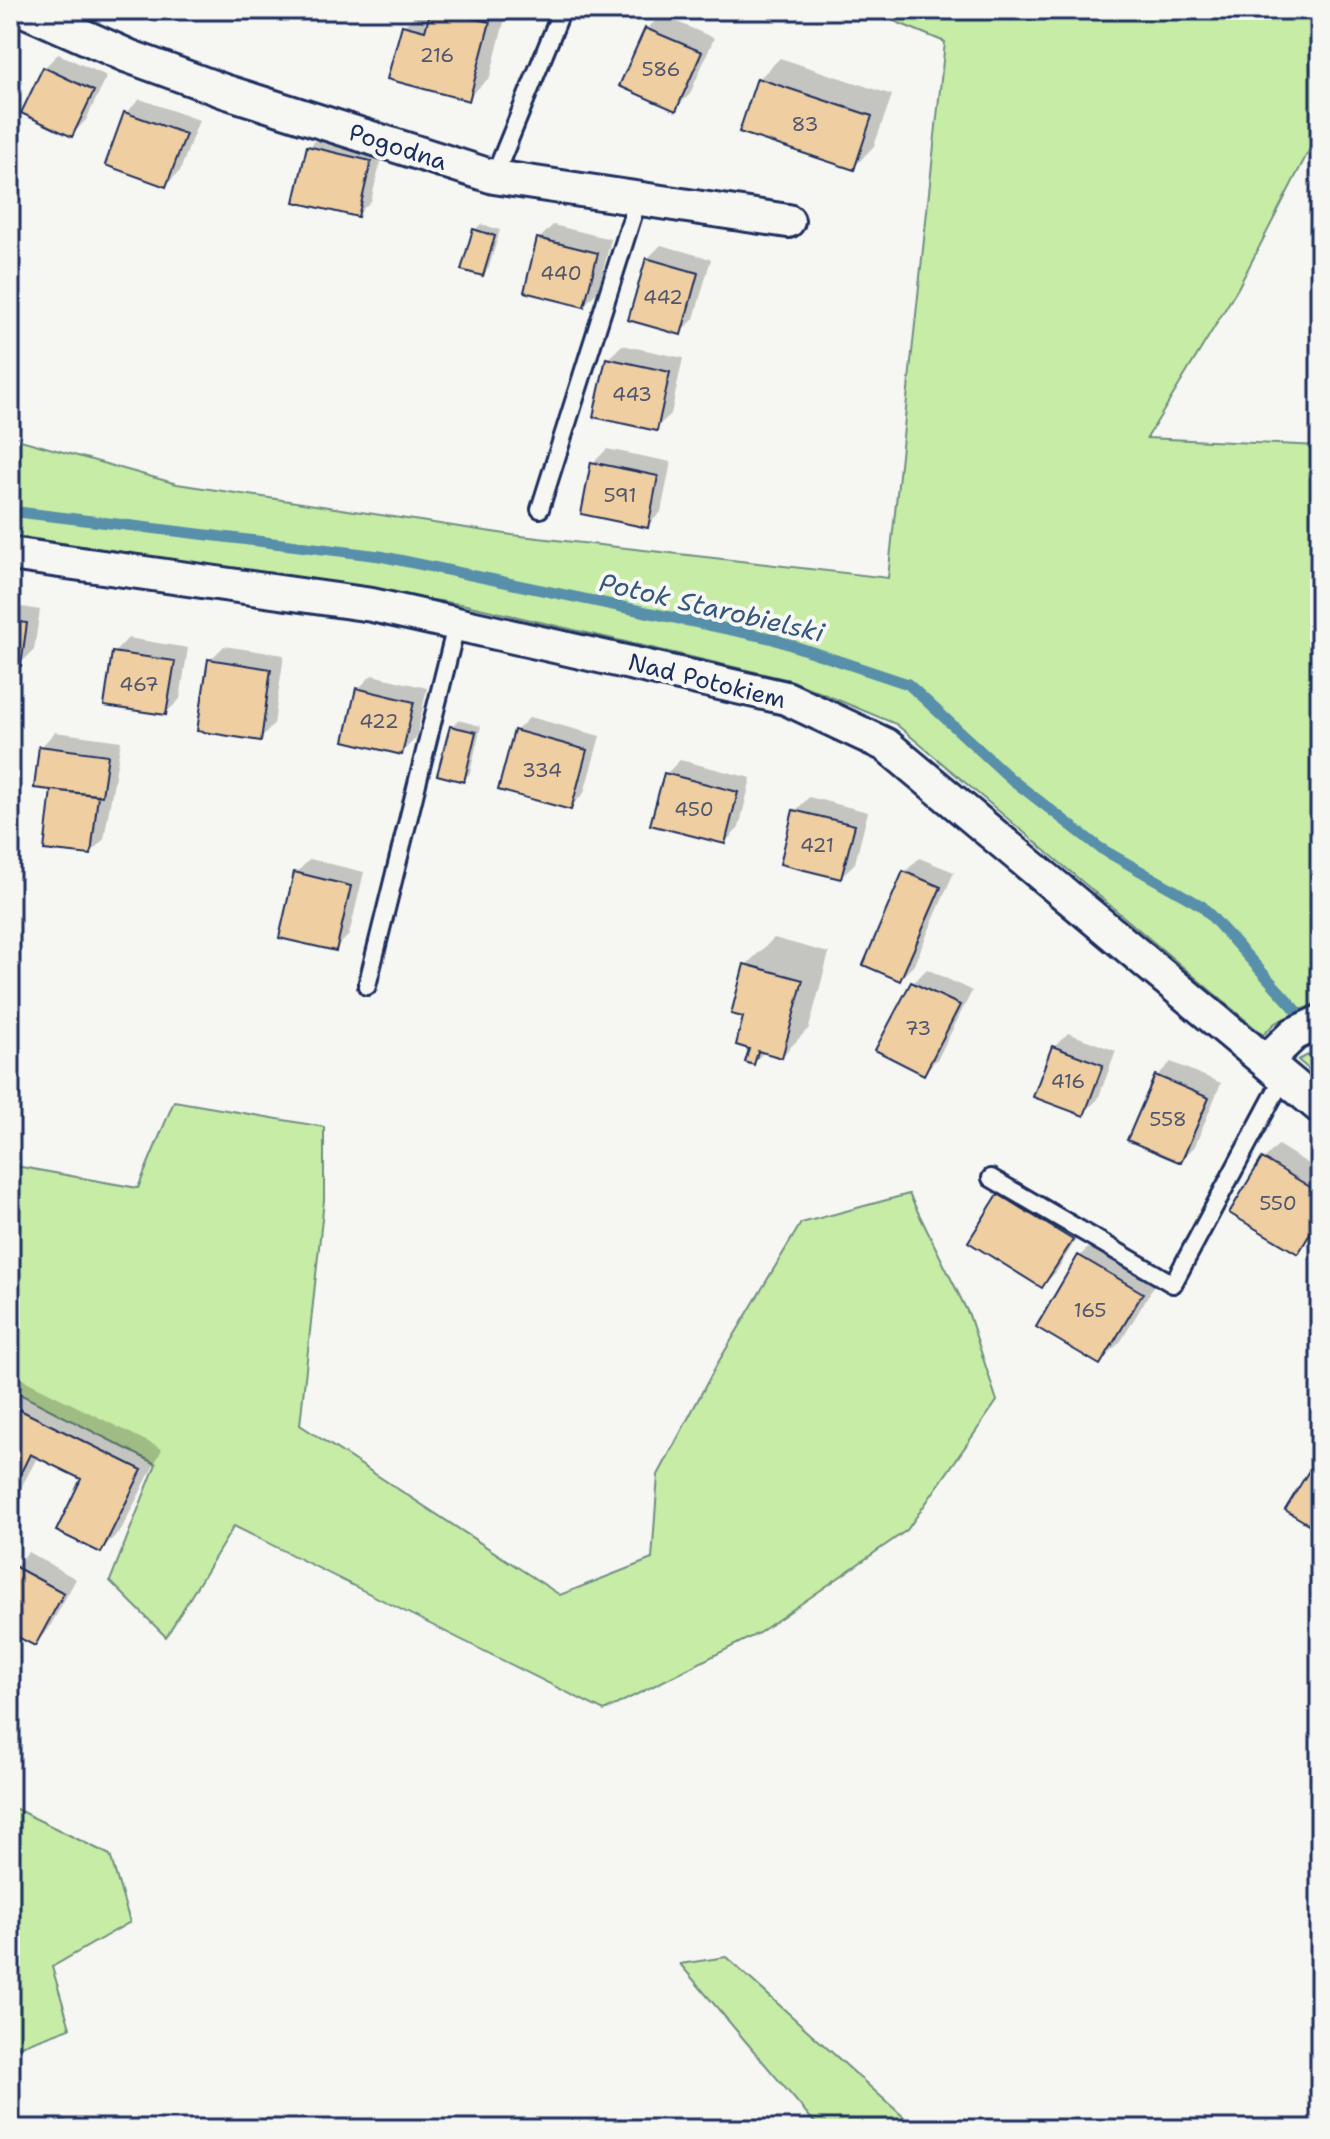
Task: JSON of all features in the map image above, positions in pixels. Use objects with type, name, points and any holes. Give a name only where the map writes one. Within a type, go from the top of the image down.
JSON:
[{"type":"street","name":"Pogodna","points":[[24,10],[128,56],[224,91],[494,177],[788,221]]},
{"type":"street","name":"Nad Potokiem","points":[[10,554],[372,605],[786,698],[886,745],[1320,1107]]},
{"type":"street","points":[[1275,1069],[1307,1028]]},
{"type":"lane","points":[[494,177],[562,10]]},
{"type":"lane","points":[[540,509],[638,199]]},
{"type":"lane","points":[[367,986],[457,622]]},
{"type":"lane","points":[[991,1178],[1173,1284],[1275,1069]]},
{"type":"green space","points":[[867,10],[1320,10],[1320,129],[1238,288],[1147,438],[1320,446],[1320,560],[1307,624],[1320,630],[1320,1001],[1275,1023],[1263,1035],[896,724],[790,680],[466,605],[10,535],[10,437],[177,484],[512,535],[888,578],[945,42]]},
{"type":"green space","points":[[1320,1049],[1320,1079],[1298,1060]]},
{"type":"green space","points":[[174,1101],[324,1127],[324,1200],[300,1425],[560,1595],[652,1559],[658,1475],[716,1366],[801,1223],[909,1194],[969,1315],[997,1401],[907,1530],[759,1633],[604,1711],[234,1526],[166,1637],[110,1581],[156,1464],[10,1389],[10,1165],[138,1188]]},
{"type":"green space","points":[[10,1806],[110,1855],[130,1922],[52,1967],[70,2028],[10,2050]]},
{"type":"green space","points":[[726,1957],[917,2129],[820,2129],[680,1964]]},
{"type":"building","points":[[431,10],[490,22],[469,101],[387,79],[402,25],[425,31]]},
{"type":"building","points":[[645,28],[702,52],[676,111],[619,86]]},
{"type":"building","points":[[43,67],[94,91],[72,137],[21,113]]},
{"type":"building","points":[[757,78],[872,116],[854,170],[739,132]]},
{"type":"building","points":[[124,112],[186,134],[166,187],[105,165]]},
{"type":"building","points":[[307,146],[371,161],[358,217],[294,202]]},
{"type":"building","points":[[473,229],[495,236],[483,276],[461,270]]},
{"type":"building","points":[[537,238],[598,253],[584,307],[524,292]]},
{"type":"building","points":[[646,258],[698,273],[681,335],[628,320]]},
{"type":"building","points":[[606,358],[670,372],[657,431],[593,417]]},
{"type":"building","points":[[591,462],[658,476],[648,528],[581,514]]},
{"type":"building","points":[[10,621],[27,623],[21,666],[10,664]]},
{"type":"building","points":[[112,652],[175,661],[166,715],[104,706]]},
{"type":"building","points":[[208,659],[271,669],[261,741],[197,731]]},
{"type":"building","points":[[356,688],[414,702],[402,755],[344,741]]},
{"type":"building","points":[[450,726],[476,732],[464,782],[437,775]]},
{"type":"building","points":[[514,730],[587,750],[571,810],[498,790]]},
{"type":"building","points":[[39,746],[108,755],[102,796],[34,788]]},
{"type":"building","points":[[664,773],[738,792],[725,844],[650,825]]},
{"type":"building","points":[[51,790],[98,795],[91,855],[44,850]]},
{"type":"building","points":[[793,810],[855,825],[841,879],[780,864]]},
{"type":"building","points":[[903,871],[941,887],[900,981],[863,965]]},
{"type":"building","points":[[294,872],[351,886],[336,951],[279,938]]},
{"type":"building","points":[[744,964],[803,980],[782,1058],[758,1051],[754,1065],[745,1062],[749,1049],[736,1045],[743,1017],[731,1014]]},
{"type":"building","points":[[911,982],[960,1005],[924,1075],[875,1050]]},
{"type":"building","points":[[1052,1046],[1103,1065],[1084,1116],[1033,1097]]},
{"type":"building","points":[[1155,1075],[1209,1098],[1181,1163],[1127,1140]]},
{"type":"building","points":[[1262,1158],[1320,1193],[1320,1217],[1298,1254],[1229,1213]]},
{"type":"building","points":[[998,1194],[1073,1240],[1042,1288],[968,1242]]},
{"type":"building","points":[[1078,1255],[1143,1293],[1100,1365],[1036,1327]]},
{"type":"building","points":[[10,1405],[142,1470],[101,1553],[56,1531],[81,1479],[30,1454],[10,1495]]},
{"type":"building","points":[[1313,1464],[1320,1468],[1320,1531],[1285,1510]]},
{"type":"building","points":[[12,1565],[64,1593],[35,1646],[10,1633]]},
{"type":"waterway","name":"Potok Starobielski","points":[[10,511],[380,556],[770,638],[908,684],[1011,779],[1100,848],[1202,906],[1309,1024]]}]
